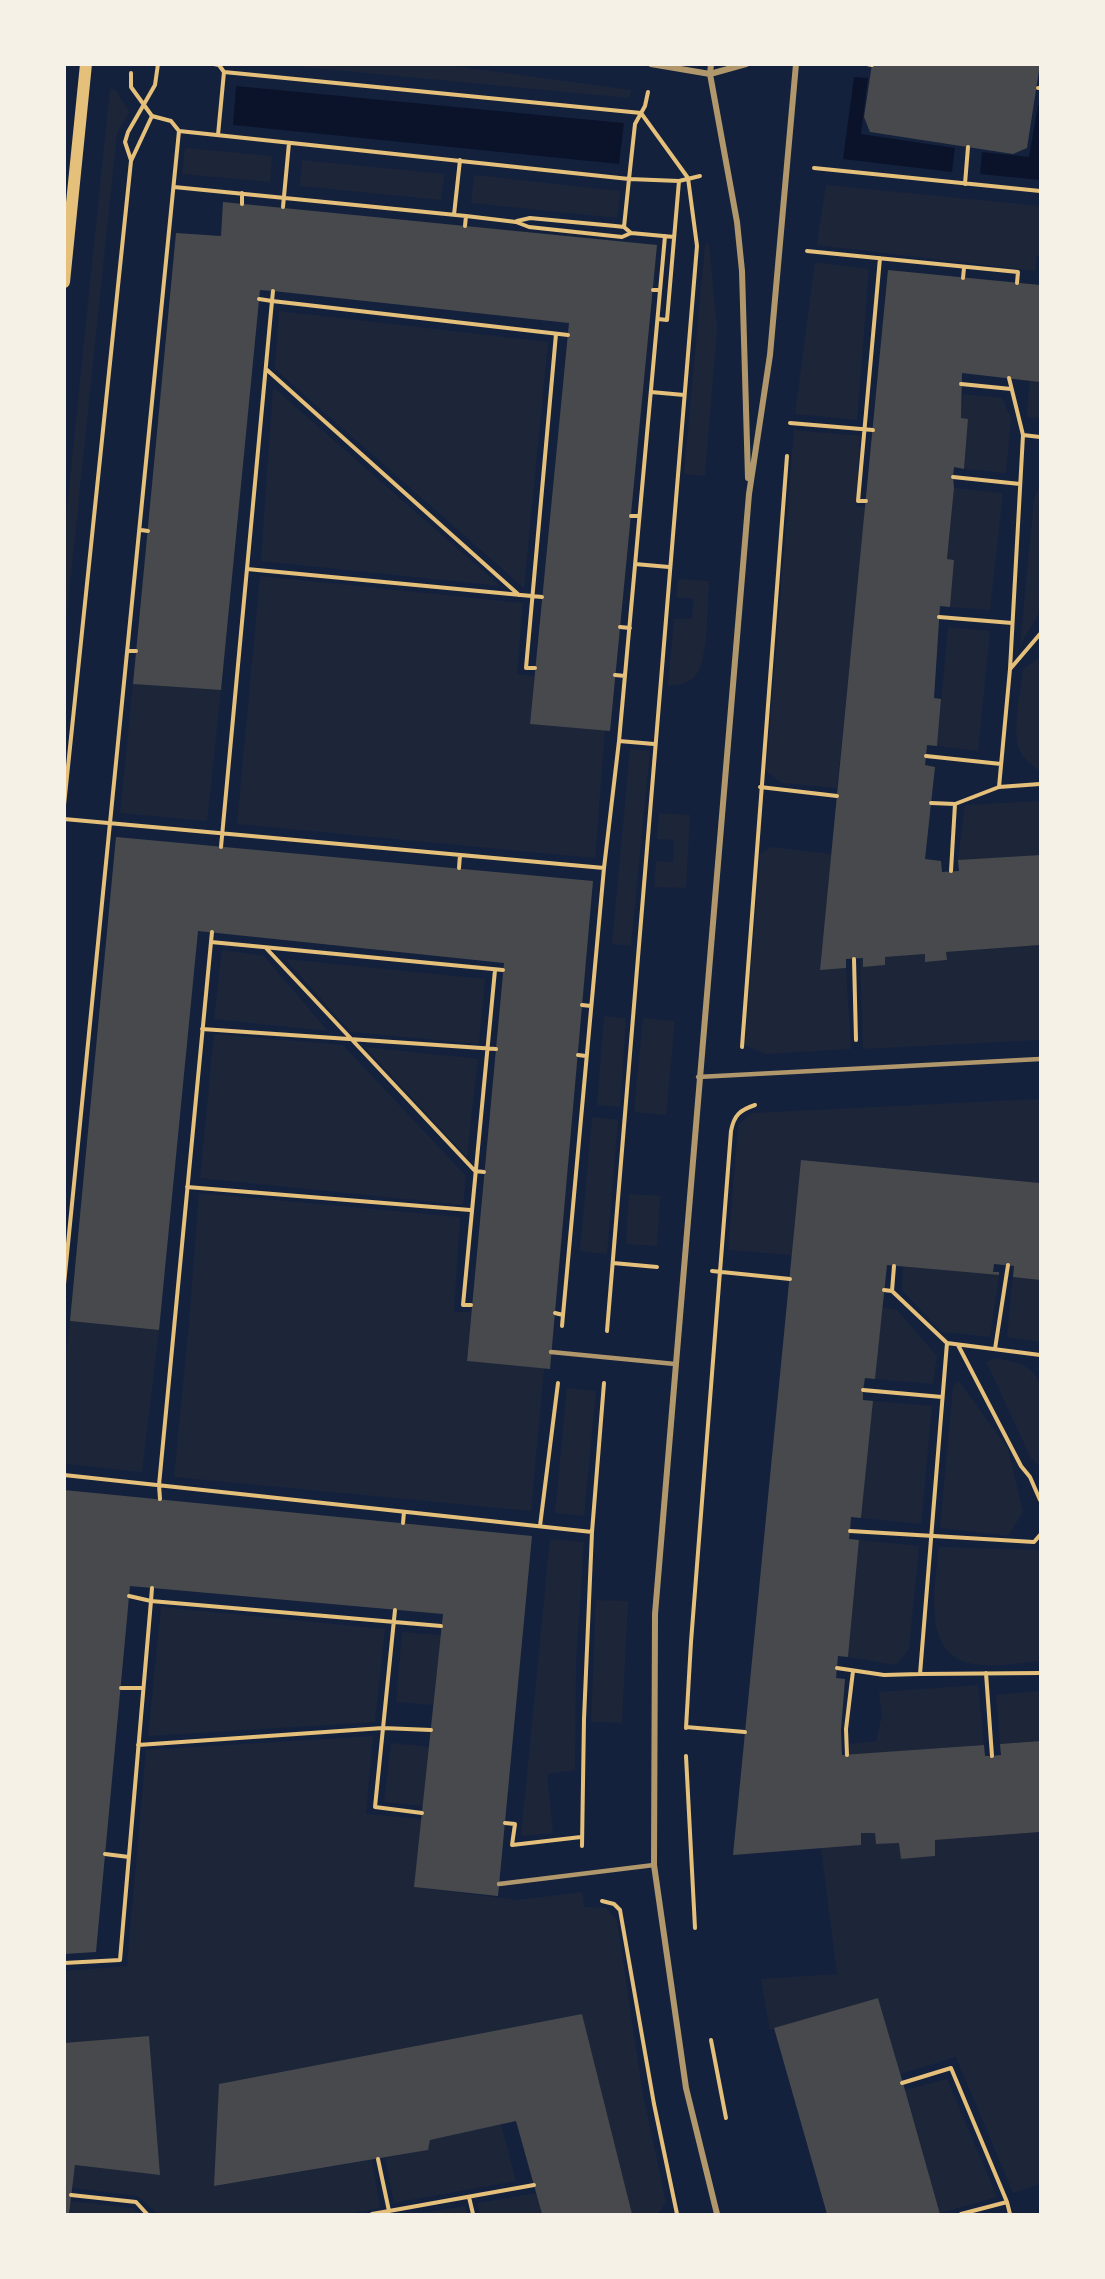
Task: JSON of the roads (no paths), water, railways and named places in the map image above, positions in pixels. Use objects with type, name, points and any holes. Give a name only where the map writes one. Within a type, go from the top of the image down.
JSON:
[{"type":"main road","points":[[64,282],[86,64]]},
{"type":"street","points":[[711,64],[710,74],[738,232],[749,494]]},
{"type":"street","points":[[651,65],[710,74],[746,64]]},
{"type":"street","points":[[717,2214],[686,2088],[654,1865],[656,1614],[698,1077],[749,494],[770,355],[796,64]]},
{"type":"lane","points":[[698,1077],[1041,1059]]},
{"type":"lane","points":[[551,1352],[675,1364]]},
{"type":"lane","points":[[499,1884],[654,1865]]}]
